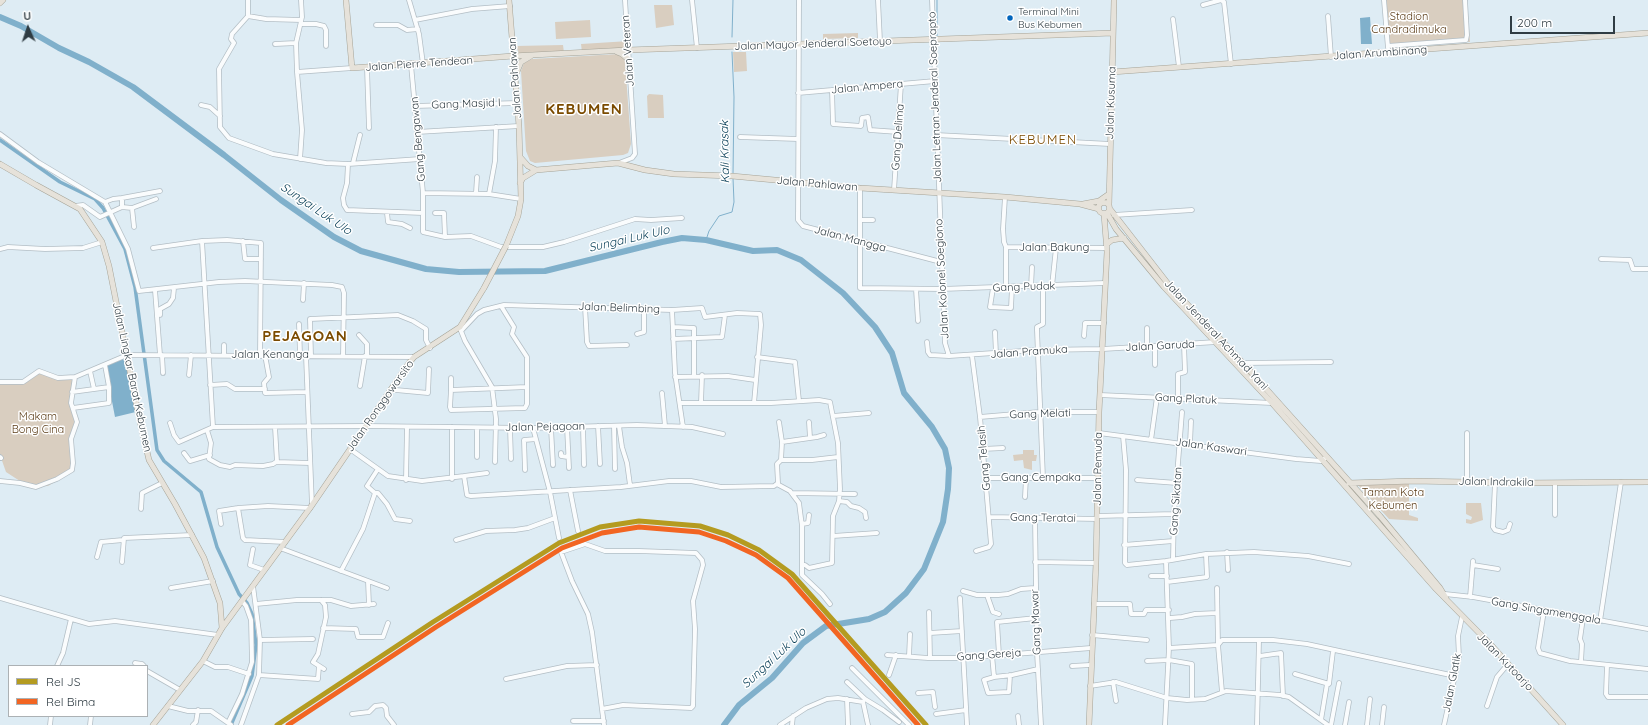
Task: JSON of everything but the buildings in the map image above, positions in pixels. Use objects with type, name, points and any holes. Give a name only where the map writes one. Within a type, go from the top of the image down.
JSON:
[{"type":"main road","points":[[0,3],[3,0]]},
{"type":"main road","name":"Jalan Pierre Tendean","points":[[346,0],[352,68],[411,65],[514,56]]},
{"type":"main road","name":"Jalan Pahlawan","points":[[509,0],[519,126],[520,183]]},
{"type":"main road","name":"Jalan Kusuma","points":[[1106,248],[1109,194],[1114,0]]},
{"type":"main road","name":"Jalan Mayor Jenderal Soetoyo","points":[[514,56],[641,49],[799,45],[933,38],[1114,33]]},
{"type":"main road","name":"Jalan Arumbinang","points":[[1112,72],[1648,33]]},
{"type":"main road","points":[[513,48],[520,56]]},
{"type":"main road","points":[[614,51],[622,54],[629,60]]},
{"type":"main road","points":[[515,76],[521,62],[534,55]]},
{"type":"main road","points":[[507,57],[514,64]]},
{"type":"main road","points":[[520,156],[528,166],[536,170],[524,178],[520,183]]},
{"type":"main road","name":"Jalan Pahlawan","points":[[536,170],[618,163],[631,165],[645,170],[674,174],[734,176],[860,188],[1005,197],[1080,204],[1099,209]]},
{"type":"main road","name":"Jalan Lingkar Barat Kebumen","points":[[0,164],[36,186],[75,206],[87,217],[102,242],[109,266],[144,442],[152,468],[176,504],[204,558],[220,603],[222,628]]},
{"type":"main road","name":"Jalan Ronggowarsito","points":[[153,725],[203,661],[222,628],[311,507],[391,388],[414,357],[460,329],[506,246],[518,216],[521,200],[520,183]]},
{"type":"main road","points":[[1080,204],[1099,201],[1109,194]]},
{"type":"main road","points":[[1102,203],[1105,203],[1107,211],[1099,209],[1102,203]]},
{"type":"main road","name":"Jalan Jenderal Achmad Yani","points":[[1107,211],[1114,215],[1169,285],[1243,363],[1325,459],[1345,486],[1444,596]]},
{"type":"main road","name":"Jalan Jenderal Achmad Yani","points":[[1107,211],[1116,228],[1164,287],[1325,459],[1349,481],[1444,596]]},
{"type":"main road","points":[[1106,248],[1112,240],[1124,238]]},
{"type":"main road","name":"Jalan Pemuda","points":[[1088,725],[1098,518],[1097,478],[1106,248]]},
{"type":"main road","points":[[1345,486],[1349,481]]},
{"type":"main road","name":"Jalan Indrakila","points":[[1349,481],[1495,483],[1648,482]]},
{"type":"main road","points":[[1364,508],[1369,504]]},
{"type":"main road","name":"Jalan Kutoarjo","points":[[1444,596],[1563,725]]},
{"type":"main road","points":[[221,618],[228,621]]},
{"type":"street","points":[[248,0],[248,16],[232,34],[231,39],[234,43],[220,69],[220,129],[231,140],[273,154],[326,163],[348,164],[420,159]]},
{"type":"street","points":[[300,159],[302,130],[296,43],[301,22],[302,0]]},
{"type":"street","points":[[409,0],[418,29],[424,64]]},
{"type":"street","name":"Jalan Veteran","points":[[618,163],[632,158],[635,154],[625,0]]},
{"type":"street","points":[[692,0],[696,48]]},
{"type":"street","points":[[798,183],[800,0]]},
{"type":"street","points":[[878,0],[880,41]]},
{"type":"street","name":"Jalan Letnan Jenderal Soeprapto","points":[[932,0],[938,193]]},
{"type":"street","points":[[1203,5],[1221,0],[1224,2],[1231,64]]},
{"type":"street","points":[[1384,0],[1388,52]]},
{"type":"street","points":[[1388,46],[1466,40],[1467,35],[1464,0]]},
{"type":"street","points":[[415,20],[472,9],[510,6]]},
{"type":"street","points":[[248,16],[266,20],[301,22],[324,26],[326,30],[326,46]]},
{"type":"street","points":[[1328,16],[1331,57]]},
{"type":"street","points":[[1173,19],[1179,67]]},
{"type":"street","points":[[376,25],[398,25],[407,30],[418,29]]},
{"type":"street","points":[[275,44],[296,43]]},
{"type":"street","name":"Gang Bengawan","points":[[411,65],[423,193],[423,232],[447,237]]},
{"type":"street","points":[[297,72],[352,68]]},
{"type":"street","points":[[367,68],[369,128]]},
{"type":"street","name":"Jalan Ampera","points":[[798,93],[935,81]]},
{"type":"street","name":"Gang Delima","points":[[894,190],[901,84]]},
{"type":"street","points":[[832,90],[833,124],[861,126],[862,118],[868,117],[870,130],[898,132]]},
{"type":"street","name":"Gang Masjid I","points":[[415,106],[517,103]]},
{"type":"street","points":[[201,104],[210,107],[220,116]]},
{"type":"street","points":[[417,132],[519,126]]},
{"type":"street","points":[[489,194],[495,161],[496,127]]},
{"type":"street","points":[[0,134],[38,162],[105,202],[128,249],[134,266],[139,291],[206,284],[261,282],[304,283],[342,287],[344,293],[343,356]]},
{"type":"street","points":[[354,163],[360,135]]},
{"type":"street","points":[[936,136],[1110,144]]},
{"type":"street","points":[[740,137],[798,139]]},
{"type":"street","points":[[348,164],[347,183],[343,198],[344,205],[347,210],[387,213],[423,213]]},
{"type":"street","points":[[476,194],[477,177]]},
{"type":"street","name":"Jalan Mangga","points":[[798,183],[797,210],[800,223],[803,226],[941,262]]},
{"type":"street","points":[[859,241],[860,188]]},
{"type":"street","points":[[105,202],[113,198],[122,198],[160,191]]},
{"type":"street","points":[[423,193],[489,194],[521,200]]},
{"type":"street","name":"Jalan Kolonel Soegiono","points":[[938,193],[945,343],[949,356]]},
{"type":"street","name":"Jalan Bakung","points":[[1005,197],[1003,229],[1006,247],[1106,248]]},
{"type":"street","points":[[122,198],[122,207]]},
{"type":"street","points":[[75,206],[83,205],[99,216],[122,207],[132,208],[156,199]]},
{"type":"street","points":[[132,208],[134,227]]},
{"type":"street","points":[[1114,215],[1192,210]]},
{"type":"street","points":[[387,213],[388,222],[402,224],[410,228]]},
{"type":"street","points":[[435,214],[444,213],[447,237],[471,236],[489,244],[501,247],[543,247],[564,242],[635,219],[651,220],[682,218]]},
{"type":"street","points":[[860,220],[873,220]]},
{"type":"street","points":[[170,423],[174,435],[179,442],[214,427],[210,384],[206,284],[202,241]]},
{"type":"street","points":[[153,248],[202,241],[243,241],[260,243],[260,356]]},
{"type":"street","points":[[243,241],[245,259],[261,259]]},
{"type":"street","name":"Gang Pudak","points":[[859,241],[860,288],[1006,288],[1105,283]]},
{"type":"street","points":[[0,249],[8,247],[46,249],[83,248],[102,242]]},
{"type":"street","points":[[1006,247],[1006,288]]},
{"type":"street","points":[[1052,286],[1056,248]]},
{"type":"street","points":[[1601,259],[1630,260],[1633,269],[1648,269]]},
{"type":"street","points":[[1031,287],[1032,267]]},
{"type":"street","points":[[303,300],[304,283]]},
{"type":"street","points":[[993,288],[990,307],[1011,308],[1012,287]]},
{"type":"street","points":[[1043,287],[1043,324],[1037,328],[1039,412],[1043,478]]},
{"type":"street","points":[[158,320],[160,319],[160,309],[169,304],[173,298],[174,288]]},
{"type":"street","points":[[916,289],[918,321]]},
{"type":"street","points":[[155,290],[163,373]]},
{"type":"street","points":[[451,378],[451,410],[526,407],[527,357],[512,334],[514,327],[501,306]]},
{"type":"street","name":"Jalan Belimbing","points":[[460,329],[477,314],[491,307],[501,306],[644,308],[672,310],[675,377],[683,427]]},
{"type":"street","points":[[585,307],[587,342],[589,346],[627,345]]},
{"type":"street","points":[[672,310],[699,307],[703,308],[704,317],[760,314],[761,325],[754,403]]},
{"type":"street","points":[[637,334],[644,332],[644,308]]},
{"type":"street","points":[[221,524],[219,512],[238,508],[268,506],[311,507],[307,392],[310,319],[344,318],[386,314],[399,315],[426,329],[426,340],[430,348]]},
{"type":"street","points":[[673,339],[723,336],[725,315]]},
{"type":"street","points":[[1084,336],[1085,323],[1104,323]]},
{"type":"street","points":[[299,324],[300,355]]},
{"type":"street","points":[[673,327],[694,327],[694,375]]},
{"type":"street","points":[[1147,328],[1147,347]]},
{"type":"street","points":[[460,329],[465,341],[492,387],[495,409],[495,462]]},
{"type":"street","points":[[995,332],[996,354]]},
{"type":"street","points":[[359,335],[367,344],[360,386]]},
{"type":"street","points":[[927,342],[928,352],[930,355],[949,356]]},
{"type":"street","name":"Jalan Garuda","points":[[1103,349],[1216,342]]},
{"type":"street","points":[[224,345],[224,355]]},
{"type":"street","points":[[1178,398],[1178,374],[1185,372],[1184,345]]},
{"type":"street","points":[[1155,346],[1155,365]]},
{"type":"street","name":"Jalan Pramuka","points":[[949,356],[972,356],[1038,350],[1103,349]]},
{"type":"street","points":[[0,382],[23,382],[39,371],[58,378],[75,377],[127,355]]},
{"type":"street","name":"Jalan Kenanga","points":[[127,355],[300,355],[414,357]]},
{"type":"street","points":[[189,375],[191,355]]},
{"type":"street","points":[[265,355],[269,377],[264,383],[266,393],[307,392]]},
{"type":"street","name":"Gang Telasih","points":[[972,356],[980,417],[991,545],[976,551]]},
{"type":"street","points":[[757,357],[795,362],[798,401]]},
{"type":"street","points":[[1243,363],[1331,362]]},
{"type":"street","points":[[72,408],[107,404],[109,401],[109,387],[105,365]]},
{"type":"street","points":[[391,388],[396,390],[428,393],[429,369]]},
{"type":"street","points":[[90,371],[94,389]]},
{"type":"street","points":[[675,377],[702,375],[728,376],[755,380]]},
{"type":"street","points":[[701,403],[702,375]]},
{"type":"street","points":[[0,481],[20,483],[36,487],[57,479],[72,470],[73,463],[71,440],[78,422],[72,408],[72,392],[75,377]]},
{"type":"street","points":[[210,384],[226,384],[235,388],[265,388]]},
{"type":"street","points":[[72,392],[109,387]]},
{"type":"street","points":[[451,390],[492,387],[527,387]]},
{"type":"street","points":[[662,393],[665,426]]},
{"type":"street","name":"Gang Platuk","points":[[1100,395],[1272,403]]},
{"type":"street","points":[[1151,440],[1157,397]]},
{"type":"street","points":[[680,403],[754,403],[828,400],[831,403],[838,457],[840,492],[839,501],[834,513],[831,564],[808,568],[805,565],[802,565]]},
{"type":"street","name":"Gang Melati","points":[[980,417],[1039,412],[1099,412]]},
{"type":"street","name":"Gang Sikatan","points":[[1173,559],[1174,514],[1182,412]]},
{"type":"street","points":[[833,416],[869,413]]},
{"type":"street","points":[[1190,444],[1191,421]]},
{"type":"street","points":[[777,484],[778,464],[781,460],[782,442],[779,422]]},
{"type":"street","points":[[809,422],[810,438]]},
{"type":"street","name":"Jalan Pejagoan","points":[[214,427],[366,426],[551,428],[583,426],[665,426],[683,427],[723,434]]},
{"type":"street","points":[[583,426],[584,465]]},
{"type":"street","points":[[598,426],[600,464]]},
{"type":"street","points":[[615,469],[614,462],[617,426]]},
{"type":"street","points":[[617,426],[627,463],[630,485]]},
{"type":"street","points":[[275,427],[276,462]]},
{"type":"street","points":[[406,427],[406,480]]},
{"type":"street","points":[[567,427],[569,468]]},
{"type":"street","points":[[452,428],[452,479]]},
{"type":"street","points":[[477,428],[477,457]]},
{"type":"street","points":[[510,428],[511,459]]},
{"type":"street","points":[[533,428],[550,492],[559,538]]},
{"type":"street","points":[[551,428],[553,466]]},
{"type":"street","points":[[207,430],[211,443],[210,459],[220,465],[230,467],[235,465],[263,466],[276,462],[310,463]]},
{"type":"street","name":"Jalan Kaswari","points":[[1099,433],[1287,458],[1325,459]]},
{"type":"street","points":[[1467,482],[1468,433]]},
{"type":"street","points":[[782,442],[824,435]]},
{"type":"street","points":[[1123,436],[1123,451],[1126,470],[1124,516],[1125,565],[1166,561],[1227,552],[1254,552],[1308,556],[1349,564]]},
{"type":"street","points":[[525,470],[524,440],[536,439]]},
{"type":"street","points":[[350,448],[388,476],[406,480],[422,481],[452,479],[486,473]]},
{"type":"street","points":[[983,449],[1003,448]]},
{"type":"street","points":[[184,453],[190,461],[210,455]]},
{"type":"street","points":[[561,453],[561,456],[568,456]]},
{"type":"street","points":[[781,460],[812,460],[838,457]]},
{"type":"street","points":[[378,469],[367,486],[375,493],[378,493],[387,504],[395,518],[410,521]]},
{"type":"street","points":[[464,476],[469,496],[550,492],[684,481],[721,487],[777,484],[792,493],[799,503],[802,524],[801,572],[804,578],[822,594],[830,604]]},
{"type":"street","name":"Gang Cempaka","points":[[986,478],[1097,478]]},
{"type":"street","points":[[1025,497],[1026,478]]},
{"type":"street","points":[[1137,480],[1177,483]]},
{"type":"street","points":[[1600,618],[1621,482]]},
{"type":"street","points":[[141,509],[142,493],[162,483]]},
{"type":"street","points":[[1495,483],[1493,527],[1495,530],[1503,532],[1508,530],[1510,524]]},
{"type":"street","points":[[1555,483],[1556,515]]},
{"type":"street","points":[[570,490],[578,531]]},
{"type":"street","points":[[792,493],[840,492],[855,494]]},
{"type":"street","points":[[341,571],[363,529],[375,493]]},
{"type":"street","points":[[839,501],[847,502],[851,506],[859,508],[865,512],[866,518]]},
{"type":"street","points":[[238,508],[243,538],[245,540],[285,542]]},
{"type":"street","name":"Gang Teratai","points":[[989,517],[1098,518],[1174,514]]},
{"type":"street","points":[[802,524],[808,523],[810,515]]},
{"type":"street","points":[[456,540],[486,531],[528,528],[555,518]]},
{"type":"street","name":"Gang Mawar","points":[[1035,518],[1035,588],[1041,725]]},
{"type":"street","points":[[833,536],[877,533]]},
{"type":"street","points":[[97,557],[101,542],[123,540],[128,537],[192,535]]},
{"type":"street","points":[[122,562],[123,540]]},
{"type":"street","points":[[1124,545],[1173,541]]},
{"type":"street","points":[[573,721],[604,723],[588,614],[572,581],[561,552],[585,544],[605,551],[696,554],[702,560],[703,565],[693,601],[695,629],[693,706],[691,708],[623,705],[602,708]]},
{"type":"street","points":[[280,548],[386,588]]},
{"type":"street","points":[[253,549],[250,565],[264,570]]},
{"type":"street","points":[[1227,552],[1228,570]]},
{"type":"street","points":[[1167,582],[1207,576],[1206,554]]},
{"type":"street","points":[[1164,725],[1167,698],[1170,618],[1166,561]]},
{"type":"street","points":[[1035,562],[1096,563]]},
{"type":"street","points":[[1470,597],[1473,563],[1498,569]]},
{"type":"street","points":[[1151,576],[1167,576]]},
{"type":"street","points":[[171,588],[213,581]]},
{"type":"street","points":[[256,604],[293,600],[333,600],[351,606],[372,605],[368,581]]},
{"type":"street","points":[[241,725],[259,675],[260,640],[253,586]]},
{"type":"street","points":[[963,591],[987,595],[1006,594],[1021,589],[1035,588]]},
{"type":"street","points":[[1217,588],[1218,645],[1222,692]]},
{"type":"street","points":[[987,595],[993,612],[999,614]]},
{"type":"street","name":"Gang Singamenggala","points":[[1444,596],[1470,597],[1583,618],[1600,618],[1648,629]]},
{"type":"street","points":[[0,598],[93,624],[110,621],[129,622],[218,635]]},
{"type":"street","points":[[960,598],[967,725]]},
{"type":"street","points":[[168,706],[188,711],[198,710],[215,714],[229,724],[242,694],[252,662],[253,638],[248,610],[243,599]]},
{"type":"street","points":[[321,600],[325,605],[326,617],[318,654],[313,662],[324,669]]},
{"type":"street","points":[[1094,604],[1130,604],[1131,614],[1145,614],[1146,610],[1169,610]]},
{"type":"street","points":[[1544,611],[1538,651],[1570,661],[1648,669]]},
{"type":"street","points":[[929,612],[930,658]]},
{"type":"street","points":[[1170,618],[1217,613]]},
{"type":"street","name":"Jalan Glatik","points":[[1444,725],[1456,676],[1459,657],[1458,636],[1462,617]]},
{"type":"street","points":[[999,655],[997,622],[1036,618]]},
{"type":"street","points":[[1581,662],[1582,644],[1580,639],[1583,618]]},
{"type":"street","points":[[57,665],[63,653],[71,619]]},
{"type":"street","points":[[323,628],[356,629],[358,637],[383,636],[388,623]]},
{"type":"street","points":[[930,633],[962,631]]},
{"type":"street","points":[[909,656],[910,634]]},
{"type":"street","points":[[1092,635],[1147,640]]},
{"type":"street","points":[[260,640],[313,639]]},
{"type":"street","points":[[1169,648],[1218,645],[1222,640],[1259,640],[1307,644],[1333,651],[1456,676]]},
{"type":"street","points":[[1257,725],[1260,656],[1259,640]]},
{"type":"street","name":"Gang Gereja","points":[[887,655],[930,658],[964,658],[1091,648]]},
{"type":"street","points":[[1321,720],[1327,684],[1329,684],[1333,651]]},
{"type":"street","points":[[1260,656],[1281,654],[1283,696]]},
{"type":"street","points":[[888,675],[896,655]]},
{"type":"street","points":[[992,656],[994,677]]},
{"type":"street","points":[[1147,661],[1169,660],[1192,664],[1192,699]]},
{"type":"street","points":[[203,661],[215,667],[228,667],[249,674]]},
{"type":"street","points":[[135,663],[143,665]]},
{"type":"street","points":[[1487,706],[1497,677],[1508,664]]},
{"type":"street","points":[[506,679],[567,666],[596,665]]},
{"type":"street","points":[[1072,666],[1090,665]]},
{"type":"street","points":[[1607,665],[1606,694],[1608,696],[1648,697]]},
{"type":"street","points":[[259,675],[319,679],[319,666]]},
{"type":"street","points":[[852,668],[899,722]]},
{"type":"street","points":[[1010,675],[1010,691],[989,693],[986,689],[984,680],[1038,669]]},
{"type":"street","points":[[148,672],[180,690]]},
{"type":"street","points":[[1295,674],[1327,684]]},
{"type":"street","points":[[847,682],[864,700],[909,725]]},
{"type":"street","points":[[1113,682],[1116,702]]},
{"type":"street","points":[[1090,686],[1113,682],[1123,683],[1167,698],[1192,699],[1212,697],[1222,692],[1258,693],[1283,696],[1296,701],[1328,725]]},
{"type":"street","points":[[1331,725],[1339,683]]},
{"type":"street","points":[[918,693],[933,692],[935,707]]},
{"type":"street","points":[[780,725],[806,708],[828,699],[864,700]]},
{"type":"street","points":[[847,699],[848,725]]},
{"type":"street","points":[[1367,725],[1370,699]]},
{"type":"street","points":[[864,700],[868,725]]},
{"type":"street","points":[[1345,725],[1349,702]]},
{"type":"street","points":[[352,714],[369,712],[375,706],[383,706],[386,708],[387,716],[394,725]]},
{"type":"street","points":[[1382,725],[1384,707]]},
{"type":"street","points":[[193,725],[196,722],[198,710]]},
{"type":"street","points":[[936,714],[966,710]]},
{"type":"street","points":[[792,725],[793,716]]},
{"type":"street","points":[[1018,716],[1019,725]]},
{"type":"green space","name":"Stadion Candradimuka","points":[[1384,0],[1467,0],[1470,42],[1386,48]]},
{"type":"green space","points":[[654,5],[672,5],[674,25],[656,28]]},
{"type":"green space","points":[[590,20],[591,37],[556,39],[555,22]]},
{"type":"green space","points":[[858,33],[858,38],[823,39],[823,34]]},
{"type":"green space","points":[[629,41],[629,48],[582,52],[581,44]]},
{"type":"green space","points":[[563,45],[564,53],[520,56],[516,46]]},
{"type":"green space","points":[[733,52],[746,52],[747,71],[734,72]]},
{"type":"green space","points":[[618,54],[625,61],[631,144],[628,153],[623,155],[535,163],[530,161],[526,151],[521,71],[524,63],[532,59]]},
{"type":"green space","points":[[649,94],[663,95],[664,118],[648,118],[647,96]]},
{"type":"green space","name":"Makam Bong Cina","points":[[37,371],[60,377],[76,376],[72,404],[79,423],[72,439],[74,471],[48,486],[29,487],[6,472],[0,455],[0,381],[26,381]]},
{"type":"green space","points":[[1023,450],[1034,450],[1034,455],[1037,455],[1036,461],[1032,461],[1032,470],[1024,468],[1023,460],[1014,461],[1013,455],[1023,454]]},
{"type":"green space","name":"Taman Kota Kebumen","points":[[1356,483],[1409,483],[1409,515],[1418,518],[1418,521],[1389,519]]},
{"type":"green space","points":[[1466,503],[1481,503],[1483,520],[1471,524],[1466,523],[1466,519],[1471,520],[1472,517],[1466,514]]},
{"type":"water","points":[[1370,17],[1372,44],[1361,44],[1360,18]]},
{"type":"water","points":[[127,355],[140,411],[115,417],[105,365]]},
{"type":"waterway","name":"Kali Krasak","points":[[732,37],[733,0]]},
{"type":"waterway","points":[[937,0],[937,36]]},
{"type":"waterway","name":"Sungai Luk Ulo","points":[[0,17],[21,26],[133,87],[281,200],[334,237],[361,251],[426,269],[459,272],[545,271],[682,238],[706,240],[753,251],[777,250],[801,260],[843,293],[875,327],[892,353],[904,393],[932,427],[945,449],[949,468],[948,489],[943,522],[924,569],[906,593],[885,612],[869,619],[826,626],[803,643],[772,678],[739,705],[724,725]]},
{"type":"waterway","name":"Kali Krasak","points":[[732,52],[734,97],[733,175]]},
{"type":"waterway","points":[[0,140],[60,182],[95,199],[103,208],[125,249],[135,287],[157,450],[164,461],[201,492],[217,547],[239,594],[247,603],[252,614],[256,645],[252,676],[231,725]]},
{"type":"waterway","name":"Kali Krasak","points":[[706,240],[709,231],[719,216],[732,212],[734,202],[733,178]]},
{"type":"rail line","name":"JS","points":[[277,725],[433,622],[559,543],[600,527],[639,521],[700,526],[728,535],[759,550],[792,574],[926,725]]},
{"type":"rail line","name":"Bima","points":[[288,725],[436,627],[562,548],[602,533],[639,527],[699,532],[726,541],[756,555],[788,578],[918,725]]},
{"type":"place","name":"Terminal Mini Bus Kebumen","points":[[1010,18]]},
{"type":"district","name":"KEBUMEN","points":[[584,109]]},
{"type":"district","name":"KEBUMEN","points":[[1043,140]]},
{"type":"district","name":"PEJAGOAN","points":[[305,336]]}]
